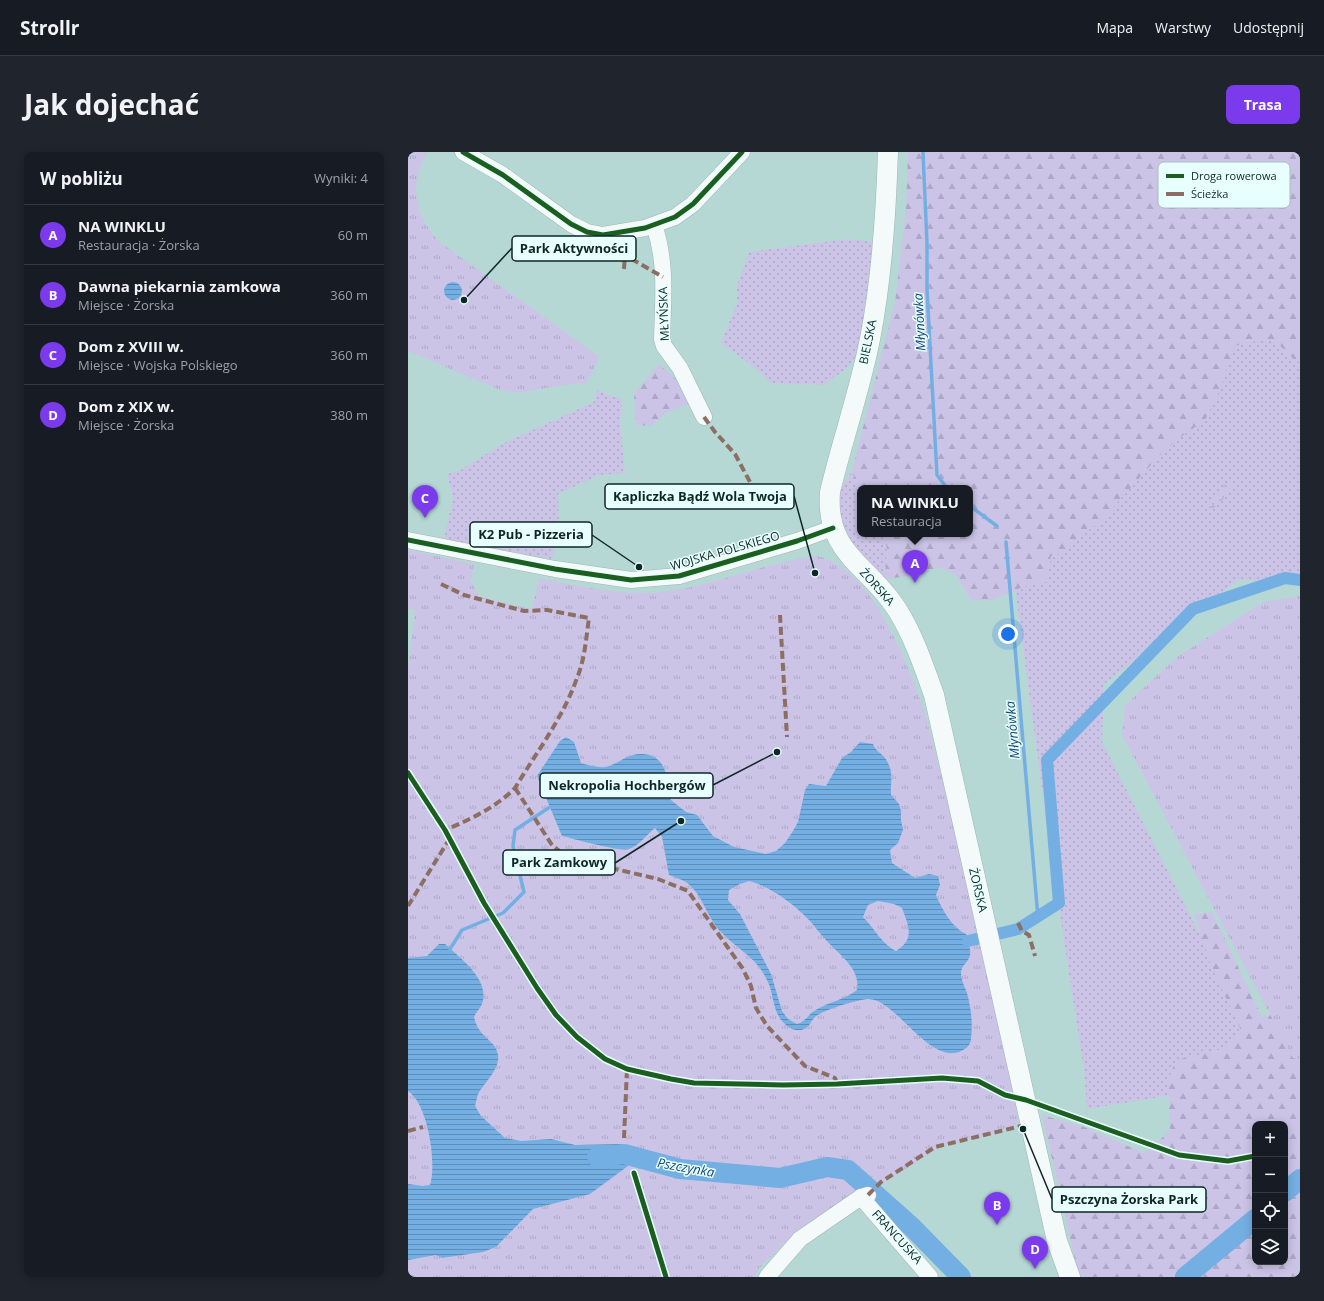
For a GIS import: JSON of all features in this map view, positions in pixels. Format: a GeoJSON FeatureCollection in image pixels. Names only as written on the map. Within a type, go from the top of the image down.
{"type":"FeatureCollection","features":[{"type":"Feature","properties":{"kind":"main road","name":"BIELSKA"},"geometry":{"type":"LineString","coordinates":[[833,528],[829,508],[830,492],[870,341],[876,306],[888,152]]}},
{"type":"Feature","properties":{"kind":"main road","name":"ŻORSKA"},"geometry":{"type":"LineString","coordinates":[[833,528],[848,555],[887,594],[898,610],[908,628],[934,695],[1056,1234],[1070,1277]]}},
{"type":"Feature","properties":{"kind":"street"},"geometry":{"type":"LineString","coordinates":[[463,152],[503,174],[571,224],[587,232],[603,236],[654,225],[675,217],[693,204],[742,152]]}},
{"type":"Feature","properties":{"kind":"street","name":"MŁYŃSKA"},"geometry":{"type":"LineString","coordinates":[[654,225],[660,242],[663,266],[662,339],[664,346],[680,368],[704,416]]}},
{"type":"Feature","properties":{"kind":"street","name":"WOJSKA POLSKIEGO"},"geometry":{"type":"LineString","coordinates":[[408,540],[555,568],[631,580],[679,576],[797,541],[833,528]]}},
{"type":"Feature","properties":{"kind":"street","name":"FRANCUSKA"},"geometry":{"type":"LineString","coordinates":[[767,1277],[800,1239],[865,1196],[930,1277]]}},
{"type":"Feature","properties":{"kind":"green space"},"geometry":{"type":"Polygon","coordinates":[[[408,152],[427,152],[421,165],[418,177],[416,188],[417,199],[419,209],[424,220],[438,241],[600,357],[585,385],[578,383],[517,393],[500,390],[408,351],[408,152]]]}},
{"type":"Feature","properties":{"kind":"green space"},"geometry":{"type":"Polygon","coordinates":[[[908,152],[1300,152],[1300,363],[1291,357],[1274,339],[1249,342],[1235,346],[1218,394],[1205,420],[1178,439],[1157,458],[1103,519],[1060,554],[1051,556],[1047,582],[1023,587],[993,600],[971,600],[956,575],[939,567],[918,575],[885,579],[887,548],[884,537],[973,537],[973,485],[857,485],[852,471],[895,302],[906,207],[908,152]]]}},
{"type":"Feature","properties":{"kind":"green space"},"geometry":{"type":"Polygon","coordinates":[[[1300,230],[1300,582],[1238,580],[1104,684],[1102,742],[1261,1054],[1191,1092],[1087,1109],[1084,1070],[1053,870],[1014,580],[1041,566],[1107,514],[1200,404],[1300,230]]]}},
{"type":"Feature","properties":{"kind":"green space"},"geometry":{"type":"Polygon","coordinates":[[[847,239],[874,242],[862,335],[858,353],[847,368],[824,385],[770,383],[759,371],[721,343],[737,304],[737,286],[749,252],[847,239]]]}},
{"type":"Feature","properties":{"kind":"green space"},"geometry":{"type":"Polygon","coordinates":[[[659,364],[677,380],[690,403],[667,412],[651,426],[636,425],[634,394],[659,364]]]}},
{"type":"Feature","properties":{"kind":"green space"},"geometry":{"type":"Polygon","coordinates":[[[597,390],[622,400],[620,423],[625,473],[599,475],[558,494],[559,529],[552,559],[444,539],[453,498],[447,474],[459,471],[504,443],[594,402],[597,390]]]}},
{"type":"Feature","properties":{"kind":"green space"},"geometry":{"type":"Polygon","coordinates":[[[852,471],[857,485],[857,537],[884,537],[887,548],[885,579],[853,550],[840,521],[838,493],[852,471]]]}},
{"type":"Feature","properties":{"kind":"green space"},"geometry":{"type":"Polygon","coordinates":[[[1225,484],[1231,485],[1233,489],[1214,508],[1210,510],[1207,506],[1225,484]]]}},
{"type":"Feature","properties":{"kind":"green space"},"geometry":{"type":"Polygon","coordinates":[[[408,550],[474,564],[471,582],[480,597],[532,609],[539,578],[584,587],[629,593],[660,592],[699,585],[778,563],[817,556],[837,564],[855,579],[871,598],[886,621],[909,669],[925,713],[981,929],[1019,1123],[989,1136],[944,1145],[861,1197],[830,1211],[796,1232],[758,1269],[755,1277],[408,1277],[408,670],[415,610],[408,609],[408,550]]]}},
{"type":"Feature","properties":{"kind":"green space"},"geometry":{"type":"Polygon","coordinates":[[[1300,596],[1300,1060],[1293,1058],[1122,735],[1125,705],[1177,657],[1263,602],[1300,596]]]}},
{"type":"Feature","properties":{"kind":"green space"},"geometry":{"type":"Polygon","coordinates":[[[1212,912],[1262,1017],[1276,1014],[1300,999],[1300,1277],[1079,1277],[1042,1115],[1084,1127],[1144,1153],[1170,1131],[1168,1080],[1176,1060],[1222,1049],[1235,1040],[1240,1028],[1212,968],[1194,914],[1212,912]]]}},
{"type":"Feature","properties":{"kind":"water"},"geometry":{"type":"Polygon","coordinates":[[[453,282],[459,285],[462,291],[459,297],[453,300],[447,297],[444,291],[447,285],[453,282]]]}},
{"type":"Feature","properties":{"kind":"water"},"geometry":{"type":"Polygon","coordinates":[[[566,737],[574,742],[581,763],[596,767],[609,766],[635,754],[653,757],[658,760],[665,770],[665,790],[671,800],[686,812],[697,815],[713,836],[734,847],[766,854],[776,851],[785,843],[793,831],[798,822],[805,790],[809,784],[826,786],[842,758],[851,752],[860,742],[873,744],[888,763],[891,772],[891,795],[899,804],[901,811],[903,830],[898,843],[890,850],[892,863],[915,878],[929,874],[938,876],[940,885],[936,895],[938,900],[952,923],[966,934],[968,939],[970,955],[961,970],[961,973],[962,981],[967,993],[971,1016],[972,1033],[969,1045],[963,1050],[951,1053],[938,1050],[889,1008],[878,1001],[867,999],[855,1001],[827,1010],[816,1016],[808,1027],[802,1030],[794,1030],[787,1026],[777,1014],[769,984],[757,964],[728,939],[717,927],[692,887],[686,882],[669,875],[662,837],[655,828],[640,843],[629,849],[616,849],[562,836],[537,776],[560,741],[566,737]],[[749,881],[729,890],[728,900],[740,914],[771,974],[782,1011],[788,1019],[797,1024],[800,1023],[814,1011],[857,990],[856,975],[848,962],[823,937],[808,919],[781,896],[749,881]],[[878,901],[868,905],[863,917],[883,941],[896,951],[906,942],[908,937],[909,932],[905,915],[902,908],[894,904],[878,901]]]}},
{"type":"Feature","properties":{"kind":"water"},"geometry":{"type":"Polygon","coordinates":[[[439,944],[445,944],[466,963],[478,978],[482,986],[484,995],[482,1004],[474,1017],[480,1031],[495,1047],[498,1053],[498,1060],[494,1072],[478,1095],[475,1106],[481,1116],[505,1138],[521,1141],[551,1139],[575,1145],[621,1144],[628,1166],[590,1194],[533,1209],[496,1247],[483,1252],[442,1258],[436,1255],[408,1260],[408,1184],[423,1186],[430,1185],[432,1163],[426,1121],[415,1098],[408,1091],[408,958],[427,956],[439,944]]]}},
{"type":"Feature","properties":{"kind":"waterway","name":"Młynówka"},"geometry":{"type":"LineString","coordinates":[[923,152],[927,244],[927,290],[937,475],[945,485]]}},
{"type":"Feature","properties":{"kind":"waterway","name":"Młynówka"},"geometry":{"type":"LineString","coordinates":[[973,508],[997,526]]}},
{"type":"Feature","properties":{"kind":"waterway","name":"Młynówka"},"geometry":{"type":"LineString","coordinates":[[1006,542],[1038,918]]}},
{"type":"Feature","properties":{"kind":"waterway"},"geometry":{"type":"LineString","coordinates":[[968,941],[1018,929],[1059,903],[1047,760],[1193,609],[1285,578],[1300,580]]}},
{"type":"Feature","properties":{"kind":"waterway"},"geometry":{"type":"LineString","coordinates":[[450,949],[462,930],[503,913],[524,892],[513,846],[515,830],[550,807]]}},
{"type":"Feature","properties":{"kind":"waterway","name":"Pszczynka"},"geometry":{"type":"LineString","coordinates":[[597,1157],[624,1154],[680,1169],[780,1178],[827,1167],[848,1170],[912,1227],[961,1277]]}},
{"type":"Feature","properties":{"kind":"waterway","name":"Pszczynka"},"geometry":{"type":"LineString","coordinates":[[1288,1189],[1300,1179]]}},
{"type":"Feature","properties":{"kind":"waterway","name":"Pszczynka"},"geometry":{"type":"LineString","coordinates":[[1185,1277],[1252,1221]]}},
{"type":"Feature","properties":{"kind":"marked path"},"geometry":{"type":"LineString","coordinates":[[600,241],[663,277]]}},
{"type":"Feature","properties":{"kind":"marked path"},"geometry":{"type":"LineString","coordinates":[[624,269],[625,254]]}},
{"type":"Feature","properties":{"kind":"marked path"},"geometry":{"type":"LineString","coordinates":[[704,417],[715,432],[735,454],[750,482]]}},
{"type":"Feature","properties":{"kind":"marked path"},"geometry":{"type":"LineString","coordinates":[[441,584],[464,595],[524,611],[547,610],[589,618],[582,663],[571,693],[549,735],[515,788],[491,807],[445,830]]}},
{"type":"Feature","properties":{"kind":"marked path"},"geometry":{"type":"LineString","coordinates":[[780,615],[787,737]]}},
{"type":"Feature","properties":{"kind":"marked path"},"geometry":{"type":"LineString","coordinates":[[515,788],[552,845],[563,854],[577,860],[658,879],[688,891],[743,969],[751,986],[756,1008],[767,1026],[805,1066],[835,1078],[837,1084]]}},
{"type":"Feature","properties":{"kind":"marked path"},"geometry":{"type":"LineString","coordinates":[[408,906],[450,838]]}},
{"type":"Feature","properties":{"kind":"marked path"},"geometry":{"type":"LineString","coordinates":[[1018,923],[1022,931],[1029,935],[1035,956]]}},
{"type":"Feature","properties":{"kind":"marked path"},"geometry":{"type":"LineString","coordinates":[[624,1138],[627,1069]]}},
{"type":"Feature","properties":{"kind":"marked path"},"geometry":{"type":"LineString","coordinates":[[868,1195],[881,1182],[935,1147],[1021,1126]]}},
{"type":"Feature","properties":{"kind":"marked path"},"geometry":{"type":"LineString","coordinates":[[408,1131],[423,1127]]}},
{"type":"Feature","properties":{"kind":"cycle path"},"geometry":{"type":"LineString","coordinates":[[463,152],[503,175],[571,224],[587,232],[603,235],[645,228],[675,217],[693,204],[742,152]]}},
{"type":"Feature","properties":{"kind":"cycle path"},"geometry":{"type":"LineString","coordinates":[[408,540],[555,569],[631,580],[679,576],[797,541],[833,528]]}},
{"type":"Feature","properties":{"kind":"cycle path"},"geometry":{"type":"LineString","coordinates":[[408,773],[445,830],[484,903],[537,988],[556,1015],[577,1037],[605,1059],[627,1069],[694,1083],[783,1085],[837,1084],[942,1078],[978,1081],[1005,1095],[1026,1100],[1179,1155],[1228,1161],[1252,1157]]}},
{"type":"Feature","properties":{"kind":"cycle path"},"geometry":{"type":"LineString","coordinates":[[634,1173],[666,1277]]}},
{"type":"Feature","properties":{"kind":"place","name":"Park Aktywności"},"geometry":{"type":"Point","coordinates":[464,300]}},
{"type":"Feature","properties":{"kind":"place","name":"Dom z XVIII w."},"geometry":{"type":"Point","coordinates":[425,518]}},
{"type":"Feature","properties":{"kind":"place","name":"K2 Pub - Pizzeria"},"geometry":{"type":"Point","coordinates":[639,567]}},
{"type":"Feature","properties":{"kind":"place","name":"Kapliczka Bądź Wola Twoja"},"geometry":{"type":"Point","coordinates":[815,573]}},
{"type":"Feature","properties":{"kind":"place","name":"NA WINKLU"},"geometry":{"type":"Point","coordinates":[915,583]}},
{"type":"Feature","properties":{"kind":"place","name":"Nekropolia Hochbergów"},"geometry":{"type":"Point","coordinates":[777,752]}},
{"type":"Feature","properties":{"kind":"place","name":"Park Zamkowy"},"geometry":{"type":"Point","coordinates":[681,821]}},
{"type":"Feature","properties":{"kind":"place","name":"Pszczyna Żorska Park"},"geometry":{"type":"Point","coordinates":[1023,1129]}},
{"type":"Feature","properties":{"kind":"place","name":"Dawna piekarnia zamkowa"},"geometry":{"type":"Point","coordinates":[997,1225]}},
{"type":"Feature","properties":{"kind":"place","name":"Dom z XIX w."},"geometry":{"type":"Point","coordinates":[1035,1269]}}]}
